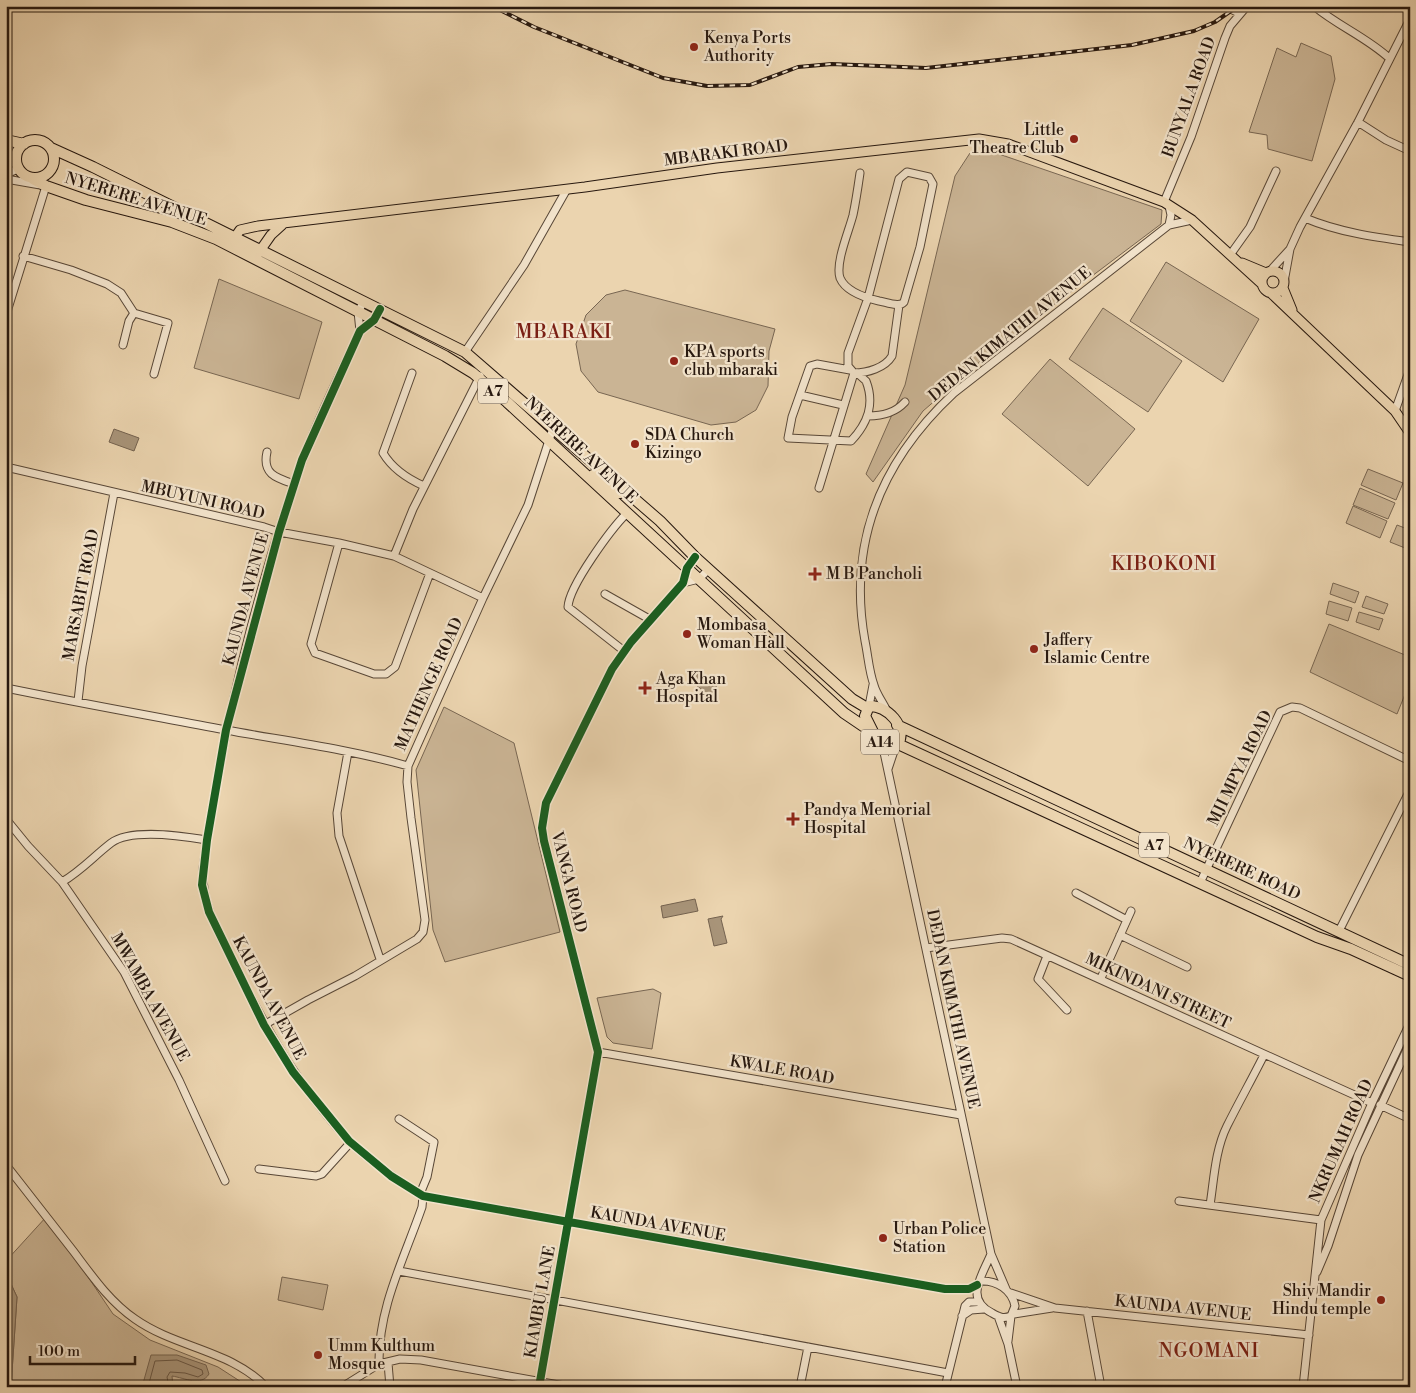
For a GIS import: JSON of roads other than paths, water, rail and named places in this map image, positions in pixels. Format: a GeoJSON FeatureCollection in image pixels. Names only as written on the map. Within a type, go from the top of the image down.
{"type":"FeatureCollection","features":[{"type":"Feature","properties":{"kind":"highway"},"geometry":{"type":"LineString","coordinates":[[6,140],[24,144],[38,140],[51,148],[54,154],[53,167],[45,176],[33,179],[27,177],[6,152]]}},
{"type":"Feature","properties":{"kind":"highway"},"geometry":{"type":"LineString","coordinates":[[17,166],[17,152],[24,144]]}},
{"type":"Feature","properties":{"kind":"highway","name":"NYERERE AVENUE"},"geometry":{"type":"LineString","coordinates":[[51,148],[257,255],[358,312],[446,356],[479,378],[844,713],[872,732]]}},
{"type":"Feature","properties":{"kind":"highway","name":"NYERERE AVENUE"},"geometry":{"type":"LineString","coordinates":[[33,179],[46,186],[86,200],[172,222],[232,242]]}},
{"type":"Feature","properties":{"kind":"highway","name":"NYERERE AVENUE"},"geometry":{"type":"LineString","coordinates":[[257,255],[364,301],[465,352],[660,521],[695,557],[852,699],[868,707]]}},
{"type":"Feature","properties":{"kind":"highway"},"geometry":{"type":"LineString","coordinates":[[446,356],[452,344]]}},
{"type":"Feature","properties":{"kind":"highway"},"geometry":{"type":"LineString","coordinates":[[563,454],[660,521]]}},
{"type":"Feature","properties":{"kind":"highway"},"geometry":{"type":"LineString","coordinates":[[721,600],[731,589]]}},
{"type":"Feature","properties":{"kind":"highway"},"geometry":{"type":"LineString","coordinates":[[788,661],[797,649]]}},
{"type":"Feature","properties":{"kind":"highway","name":"A14"},"geometry":{"type":"LineString","coordinates":[[868,707],[886,709],[897,725],[901,735],[897,744],[882,744],[872,732],[865,716],[868,707]]}},
{"type":"Feature","properties":{"kind":"highway","name":"NYERERE ROAD"},"geometry":{"type":"LineString","coordinates":[[897,725],[1410,965]]}},
{"type":"Feature","properties":{"kind":"highway","name":"NYERERE ROAD"},"geometry":{"type":"LineString","coordinates":[[897,744],[1317,937],[1351,949],[1410,976]]}},
{"type":"Feature","properties":{"kind":"highway"},"geometry":{"type":"LineString","coordinates":[[1022,801],[1029,786]]}},
{"type":"Feature","properties":{"kind":"highway"},"geometry":{"type":"LineString","coordinates":[[1039,809],[1046,794]]}},
{"type":"Feature","properties":{"kind":"highway"},"geometry":{"type":"LineString","coordinates":[[1317,937],[1324,924]]}},
{"type":"Feature","properties":{"kind":"highway"},"geometry":{"type":"LineString","coordinates":[[1351,949],[1356,940]]}},
{"type":"Feature","properties":{"kind":"main road","name":"MBARAKI ROAD"},"geometry":{"type":"LineString","coordinates":[[232,242],[240,230],[258,226],[282,225],[567,189],[716,168],[979,139],[1008,144],[1167,204],[1192,220],[1262,284]]}},
{"type":"Feature","properties":{"kind":"main road"},"geometry":{"type":"LineString","coordinates":[[257,255],[271,235],[282,225]]}},
{"type":"Feature","properties":{"kind":"main road"},"geometry":{"type":"LineString","coordinates":[[1233,258],[1268,272],[1280,273],[1294,313]]}},
{"type":"Feature","properties":{"kind":"main road"},"geometry":{"type":"LineString","coordinates":[[1268,272],[1262,284],[1263,289],[1294,313],[1395,410],[1410,433]]}},
{"type":"Feature","properties":{"kind":"main road"},"geometry":{"type":"LineString","coordinates":[[1271,294],[1275,294],[1284,285]]}},
{"type":"Feature","properties":{"kind":"street"},"geometry":{"type":"LineString","coordinates":[[1224,6],[1239,13]]}},
{"type":"Feature","properties":{"kind":"street","name":"BUNYALA ROAD"},"geometry":{"type":"LineString","coordinates":[[1167,204],[1224,38],[1239,13],[1247,6]]}},
{"type":"Feature","properties":{"kind":"street"},"geometry":{"type":"LineString","coordinates":[[1314,6],[1334,22],[1374,44],[1389,58]]}},
{"type":"Feature","properties":{"kind":"street"},"geometry":{"type":"LineString","coordinates":[[1284,285],[1290,249],[1300,227],[1358,122],[1410,18]]}},
{"type":"Feature","properties":{"kind":"street"},"geometry":{"type":"LineString","coordinates":[[1358,122],[1386,140],[1410,151]]}},
{"type":"Feature","properties":{"kind":"street"},"geometry":{"type":"LineString","coordinates":[[6,174],[17,166]]}},
{"type":"Feature","properties":{"kind":"street"},"geometry":{"type":"LineString","coordinates":[[1233,258],[1276,171]]}},
{"type":"Feature","properties":{"kind":"street"},"geometry":{"type":"LineString","coordinates":[[860,173],[839,271],[843,283],[854,292],[868,298],[899,305],[904,302],[910,284],[933,184],[929,177],[907,172],[899,179],[868,298],[848,353],[854,372],[866,381],[870,394],[868,416],[851,441],[788,438],[810,366],[817,364],[854,372],[874,369],[890,360],[899,305]]}},
{"type":"Feature","properties":{"kind":"street"},"geometry":{"type":"LineString","coordinates":[[6,179],[46,186],[6,315]]}},
{"type":"Feature","properties":{"kind":"street"},"geometry":{"type":"LineString","coordinates":[[465,352],[524,265],[567,189]]}},
{"type":"Feature","properties":{"kind":"street"},"geometry":{"type":"LineString","coordinates":[[1167,204],[1171,214],[1168,225]]}},
{"type":"Feature","properties":{"kind":"street"},"geometry":{"type":"LineString","coordinates":[[1305,218],[1320,224],[1410,242]]}},
{"type":"Feature","properties":{"kind":"street","name":"DEDAN KIMATHI AVENUE"},"geometry":{"type":"LineString","coordinates":[[873,685],[860,606],[862,553],[869,522],[881,491],[906,446],[923,423],[954,393],[1168,225],[1192,220]]}},
{"type":"Feature","properties":{"kind":"street"},"geometry":{"type":"LineString","coordinates":[[1300,227],[1320,224]]}},
{"type":"Feature","properties":{"kind":"street"},"geometry":{"type":"LineString","coordinates":[[1268,272],[1290,249]]}},
{"type":"Feature","properties":{"kind":"street"},"geometry":{"type":"LineString","coordinates":[[23,256],[71,270],[107,284],[121,293],[134,313],[168,323],[154,374]]}},
{"type":"Feature","properties":{"kind":"street"},"geometry":{"type":"LineString","coordinates":[[360,331],[358,312],[364,301]]}},
{"type":"Feature","properties":{"kind":"street"},"geometry":{"type":"LineString","coordinates":[[374,320],[380,309]]}},
{"type":"Feature","properties":{"kind":"street"},"geometry":{"type":"LineString","coordinates":[[124,345],[129,321],[134,313]]}},
{"type":"Feature","properties":{"kind":"street","name":"KAUNDA AVENUE"},"geometry":{"type":"LineString","coordinates":[[374,320],[360,331],[302,460],[294,484],[279,532],[226,730],[207,840],[202,885],[208,912],[264,1025],[293,1072],[351,1142],[392,1176],[421,1195],[568,1223],[945,1289]]}},
{"type":"Feature","properties":{"kind":"street"},"geometry":{"type":"LineString","coordinates":[[394,556],[424,486],[485,368]]}},
{"type":"Feature","properties":{"kind":"street"},"geometry":{"type":"LineString","coordinates":[[1395,410],[1410,369]]}},
{"type":"Feature","properties":{"kind":"street"},"geometry":{"type":"LineString","coordinates":[[819,488],[854,372]]}},
{"type":"Feature","properties":{"kind":"street"},"geometry":{"type":"LineString","coordinates":[[412,373],[382,453],[396,469],[424,486]]}},
{"type":"Feature","properties":{"kind":"street"},"geometry":{"type":"LineString","coordinates":[[800,395],[843,405]]}},
{"type":"Feature","properties":{"kind":"street"},"geometry":{"type":"LineString","coordinates":[[868,416],[880,416],[895,411],[906,402]]}},
{"type":"Feature","properties":{"kind":"street","name":"MATHENGE ROAD"},"geometry":{"type":"LineString","coordinates":[[264,1025],[355,976],[380,959],[417,939],[423,932],[425,914],[407,782],[408,766],[483,598],[528,505],[553,428]]}},
{"type":"Feature","properties":{"kind":"street"},"geometry":{"type":"LineString","coordinates":[[267,452],[265,462],[268,471],[281,480],[294,484]]}},
{"type":"Feature","properties":{"kind":"street","name":"MBUYUNI ROAD"},"geometry":{"type":"LineString","coordinates":[[6,467],[279,532],[394,556],[483,598]]}},
{"type":"Feature","properties":{"kind":"street","name":"MARSABIT ROAD"},"geometry":{"type":"LineString","coordinates":[[78,701],[82,666],[114,493]]}},
{"type":"Feature","properties":{"kind":"street"},"geometry":{"type":"LineString","coordinates":[[624,651],[568,607],[572,595],[606,535],[626,512]]}},
{"type":"Feature","properties":{"kind":"street"},"geometry":{"type":"LineString","coordinates":[[339,543],[311,644],[315,653],[374,674],[386,674],[395,667],[430,573]]}},
{"type":"Feature","properties":{"kind":"street","name":"VANGA ROAD"},"geometry":{"type":"LineString","coordinates":[[568,1223],[598,1052],[544,841],[542,816],[546,803],[624,651],[683,583],[688,568],[695,557]]}},
{"type":"Feature","properties":{"kind":"street"},"geometry":{"type":"LineString","coordinates":[[683,583],[698,579],[709,569]]}},
{"type":"Feature","properties":{"kind":"street"},"geometry":{"type":"LineString","coordinates":[[605,594],[651,620]]}},
{"type":"Feature","properties":{"kind":"street"},"geometry":{"type":"LineString","coordinates":[[868,707],[873,685]]}},
{"type":"Feature","properties":{"kind":"street"},"geometry":{"type":"LineString","coordinates":[[873,685],[886,709]]}},
{"type":"Feature","properties":{"kind":"street"},"geometry":{"type":"LineString","coordinates":[[6,688],[78,701],[117,711],[348,752],[408,766]]}},
{"type":"Feature","properties":{"kind":"street","name":"MJI MPYA ROAD"},"geometry":{"type":"LineString","coordinates":[[1200,883],[1280,712],[1287,708],[1300,708],[1309,711],[1410,761]]}},
{"type":"Feature","properties":{"kind":"street","name":"DEDAN KIMATHI AVENUE"},"geometry":{"type":"LineString","coordinates":[[882,744],[991,1254],[1008,1291]]}},
{"type":"Feature","properties":{"kind":"street","name":"DEDAN KIMATHI AVENUE"},"geometry":{"type":"LineString","coordinates":[[888,770],[897,744]]}},
{"type":"Feature","properties":{"kind":"street"},"geometry":{"type":"LineString","coordinates":[[348,752],[338,813],[339,836],[380,959]]}},
{"type":"Feature","properties":{"kind":"street"},"geometry":{"type":"LineString","coordinates":[[1339,931],[1410,790]]}},
{"type":"Feature","properties":{"kind":"street","name":"MWAMBA AVENUE"},"geometry":{"type":"LineString","coordinates":[[6,819],[62,882],[101,936],[128,979],[179,1080],[226,1181]]}},
{"type":"Feature","properties":{"kind":"street"},"geometry":{"type":"LineString","coordinates":[[62,882],[75,875],[111,842],[130,835],[207,840]]}},
{"type":"Feature","properties":{"kind":"street"},"geometry":{"type":"LineString","coordinates":[[1076,893],[1127,920]]}},
{"type":"Feature","properties":{"kind":"street"},"geometry":{"type":"LineString","coordinates":[[1100,978],[1131,911]]}},
{"type":"Feature","properties":{"kind":"street"},"geometry":{"type":"LineString","coordinates":[[1120,935],[1187,966]]}},
{"type":"Feature","properties":{"kind":"street","name":"MIKINDANI STREET"},"geometry":{"type":"LineString","coordinates":[[926,948],[1002,938],[1011,939],[1100,978],[1372,1104]]}},
{"type":"Feature","properties":{"kind":"street"},"geometry":{"type":"LineString","coordinates":[[1047,956],[1038,979],[1067,1010]]}},
{"type":"Feature","properties":{"kind":"street","name":"NKRUMAH ROAD"},"geometry":{"type":"LineString","coordinates":[[1303,1387],[1321,1220],[1410,1023]]}},
{"type":"Feature","properties":{"kind":"street","name":"NKRUMAH ROAD"},"geometry":{"type":"LineString","coordinates":[[1315,1276],[1358,1155],[1410,1043]]}},
{"type":"Feature","properties":{"kind":"street","name":"KWALE ROAD"},"geometry":{"type":"LineString","coordinates":[[598,1052],[961,1115]]}},
{"type":"Feature","properties":{"kind":"street"},"geometry":{"type":"LineString","coordinates":[[1210,1205],[1214,1173],[1226,1127],[1240,1106],[1264,1054]]}},
{"type":"Feature","properties":{"kind":"street"},"geometry":{"type":"LineString","coordinates":[[1380,1105],[1410,1119]]}},
{"type":"Feature","properties":{"kind":"street"},"geometry":{"type":"LineString","coordinates":[[378,1364],[378,1348],[387,1301],[422,1207],[421,1195],[427,1177],[434,1142],[399,1119]]}},
{"type":"Feature","properties":{"kind":"street"},"geometry":{"type":"LineString","coordinates":[[259,1169],[316,1176],[322,1174],[351,1142]]}},
{"type":"Feature","properties":{"kind":"street"},"geometry":{"type":"LineString","coordinates":[[6,1165],[92,1276],[119,1306],[156,1332],[224,1358],[253,1375],[266,1387]]}},
{"type":"Feature","properties":{"kind":"street"},"geometry":{"type":"LineString","coordinates":[[1179,1201],[1321,1220]]}},
{"type":"Feature","properties":{"kind":"street"},"geometry":{"type":"LineString","coordinates":[[1327,1206],[1340,1210]]}},
{"type":"Feature","properties":{"kind":"street","name":"KIAMBU LANE"},"geometry":{"type":"LineString","coordinates":[[540,1384],[568,1223]]}},
{"type":"Feature","properties":{"kind":"street"},"geometry":{"type":"LineString","coordinates":[[978,1301],[979,1283],[991,1254]]}},
{"type":"Feature","properties":{"kind":"street"},"geometry":{"type":"LineString","coordinates":[[399,1271],[948,1373]]}},
{"type":"Feature","properties":{"kind":"street"},"geometry":{"type":"LineString","coordinates":[[945,1289],[969,1289],[979,1283],[991,1282],[1008,1291],[1055,1308]]}},
{"type":"Feature","properties":{"kind":"street"},"geometry":{"type":"LineString","coordinates":[[945,1289],[978,1301],[984,1309],[998,1316],[1055,1308]]}},
{"type":"Feature","properties":{"kind":"street"},"geometry":{"type":"LineString","coordinates":[[1008,1291],[1015,1306],[1008,1344]]}},
{"type":"Feature","properties":{"kind":"street"},"geometry":{"type":"LineString","coordinates":[[945,1387],[962,1317],[968,1302],[978,1301]]}},
{"type":"Feature","properties":{"kind":"street","name":"KAUNDA AVENUE"},"geometry":{"type":"LineString","coordinates":[[1055,1308],[1309,1335]]}},
{"type":"Feature","properties":{"kind":"street"},"geometry":{"type":"LineString","coordinates":[[962,1317],[971,1310],[984,1309]]}},
{"type":"Feature","properties":{"kind":"street"},"geometry":{"type":"LineString","coordinates":[[1087,1311],[1101,1387]]}},
{"type":"Feature","properties":{"kind":"street"},"geometry":{"type":"LineString","coordinates":[[998,1316],[1008,1344],[1017,1387]]}},
{"type":"Feature","properties":{"kind":"street"},"geometry":{"type":"LineString","coordinates":[[800,1387],[808,1347]]}},
{"type":"Feature","properties":{"kind":"street"},"geometry":{"type":"LineString","coordinates":[[342,1387],[378,1364],[400,1359],[420,1360],[540,1384],[570,1387]]}},
{"type":"Feature","properties":{"kind":"street"},"geometry":{"type":"LineString","coordinates":[[388,1363],[390,1387]]}},
{"type":"Feature","properties":{"kind":"water"},"geometry":{"type":"Polygon","coordinates":[[[114,429],[139,438],[134,451],[109,442],[114,429]]]}},
{"type":"Feature","properties":{"kind":"water"},"geometry":{"type":"Polygon","coordinates":[[[697,670],[717,687],[709,696],[689,679],[697,670]]]}},
{"type":"Feature","properties":{"kind":"water"},"geometry":{"type":"Polygon","coordinates":[[[695,899],[698,911],[663,918],[661,906],[695,899]]]}},
{"type":"Feature","properties":{"kind":"water"},"geometry":{"type":"Polygon","coordinates":[[[723,916],[721,919],[727,943],[714,946],[708,919],[723,916]]]}},
{"type":"Feature","properties":{"kind":"water"},"geometry":{"type":"Polygon","coordinates":[[[6,1273],[17,1297],[11,1387],[6,1387],[6,1273]]]}},
{"type":"Feature","properties":{"kind":"water"},"geometry":{"type":"Polygon","coordinates":[[[151,1355],[177,1355],[206,1365],[209,1374],[206,1378],[197,1381],[172,1376],[173,1387],[142,1387],[151,1355]]]}},
{"type":"Feature","properties":{"kind":"railway"},"geometry":{"type":"LineString","coordinates":[[492,6],[534,27],[663,78],[707,86],[750,85],[798,67],[832,64],[926,68],[1132,45],[1194,31],[1215,22],[1238,6]]}},
{"type":"Feature","properties":{"kind":"place","name":"Kenya Ports Authority"},"geometry":{"type":"Point","coordinates":[694,47]}},
{"type":"Feature","properties":{"kind":"place","name":"Little Theatre Club"},"geometry":{"type":"Point","coordinates":[1074,139]}},
{"type":"Feature","properties":{"kind":"place","name":"KPA sports club mbaraki"},"geometry":{"type":"Point","coordinates":[674,361]}},
{"type":"Feature","properties":{"kind":"place","name":"SDA Church Kizingo"},"geometry":{"type":"Point","coordinates":[635,444]}},
{"type":"Feature","properties":{"kind":"place","name":"M B Pancholi"},"geometry":{"type":"Point","coordinates":[815,574]}},
{"type":"Feature","properties":{"kind":"place","name":"Mombasa Woman Hall"},"geometry":{"type":"Point","coordinates":[687,634]}},
{"type":"Feature","properties":{"kind":"place","name":"Jaffery Islamic Centre"},"geometry":{"type":"Point","coordinates":[1034,649]}},
{"type":"Feature","properties":{"kind":"place","name":"Aga Khan Hospital"},"geometry":{"type":"Point","coordinates":[645,688]}},
{"type":"Feature","properties":{"kind":"place","name":"Pandya Memorial Hospital"},"geometry":{"type":"Point","coordinates":[793,819]}},
{"type":"Feature","properties":{"kind":"place","name":"Urban Police Station"},"geometry":{"type":"Point","coordinates":[883,1238]}},
{"type":"Feature","properties":{"kind":"place","name":"Shiv Mandir Hindu temple"},"geometry":{"type":"Point","coordinates":[1381,1300]}},
{"type":"Feature","properties":{"kind":"place","name":"Umm Kulthum Mosque"},"geometry":{"type":"Point","coordinates":[318,1355]}},
{"type":"Feature","properties":{"kind":"district","name":"MBARAKI"},"geometry":{"type":"Point","coordinates":[564,332]}},
{"type":"Feature","properties":{"kind":"district","name":"KIBOKONI"},"geometry":{"type":"Point","coordinates":[1164,564]}},
{"type":"Feature","properties":{"kind":"district","name":"NGOMANI"},"geometry":{"type":"Point","coordinates":[1209,1351]}}]}
